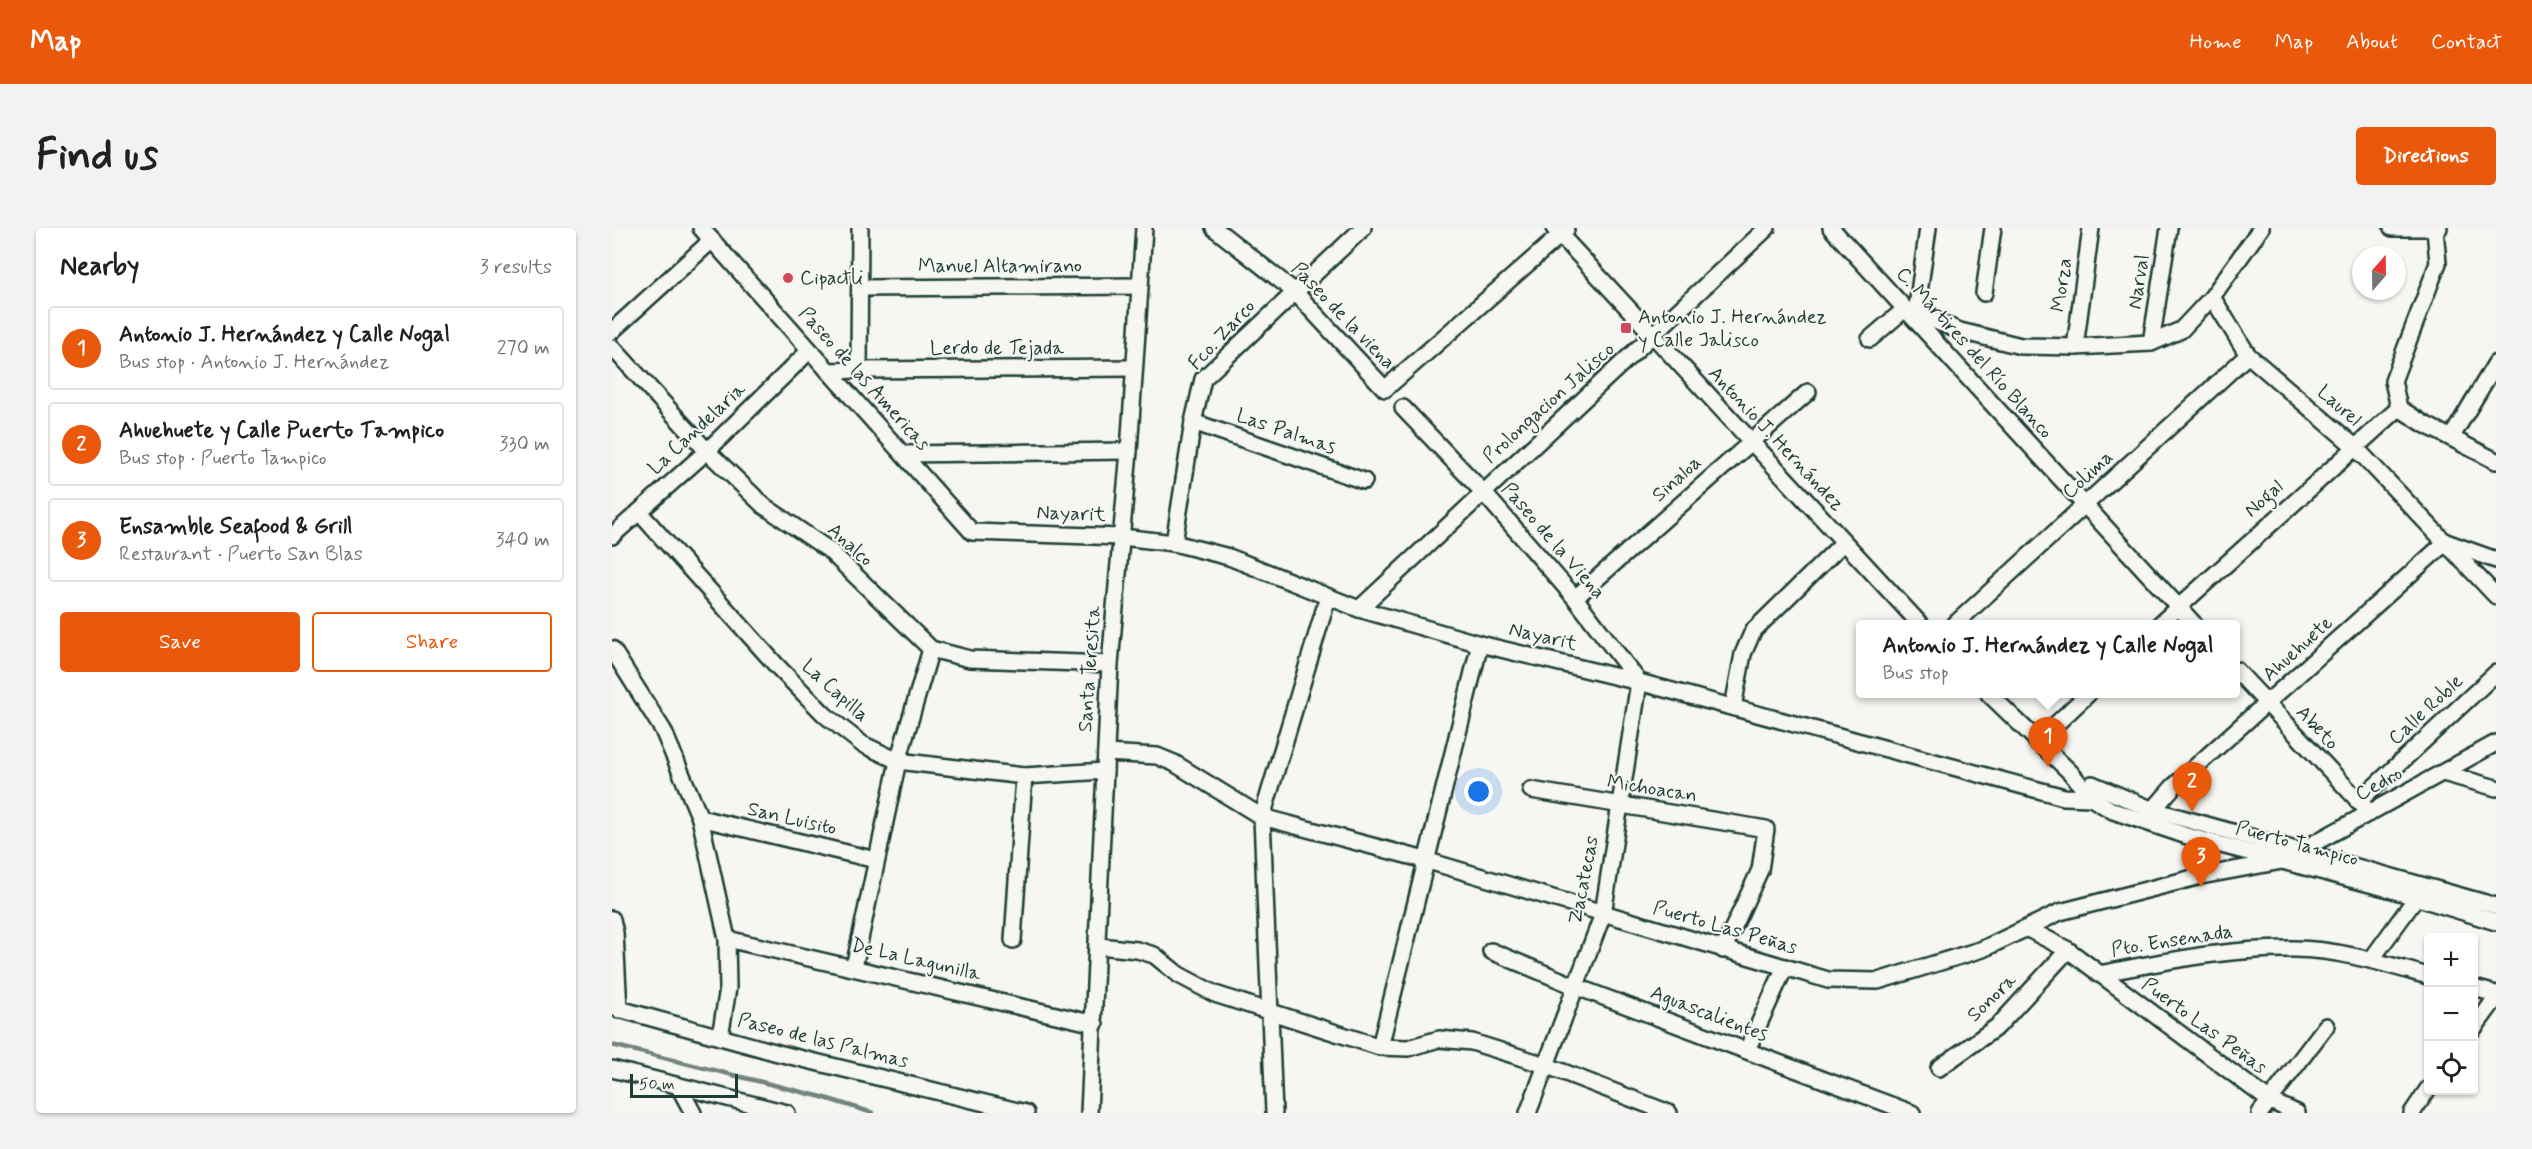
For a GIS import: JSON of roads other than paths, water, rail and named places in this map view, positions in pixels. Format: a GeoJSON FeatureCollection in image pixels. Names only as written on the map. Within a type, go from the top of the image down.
{"type":"FeatureCollection","features":[{"type":"Feature","properties":{"kind":"street","name":"Paseo de las Americas"},"geometry":{"type":"LineString","coordinates":[[701,228],[972,532]]}},
{"type":"Feature","properties":{"kind":"street"},"geometry":{"type":"LineString","coordinates":[[860,228],[860,370]]}},
{"type":"Feature","properties":{"kind":"street","name":"Santa Teresita"},"geometry":{"type":"LineString","coordinates":[[1089,1113],[1099,946],[1110,664],[1129,451],[1144,228]]}},
{"type":"Feature","properties":{"kind":"street","name":"Paseo de la viena"},"geometry":{"type":"LineString","coordinates":[[1214,228],[1294,291],[1385,389],[1561,230]]}},
{"type":"Feature","properties":{"kind":"street","name":"Fco. Zarco"},"geometry":{"type":"LineString","coordinates":[[1174,543],[1193,422],[1203,380],[1294,291],[1363,228]]}},
{"type":"Feature","properties":{"kind":"street","name":"Prolongacion Jalisco"},"geometry":{"type":"LineString","coordinates":[[1359,609],[1653,337],[1767,228]]}},
{"type":"Feature","properties":{"kind":"street","name":"C. Mártires del Río Blanco"},"geometry":{"type":"LineString","coordinates":[[1831,228],[1911,311],[2085,507]]}},
{"type":"Feature","properties":{"kind":"street"},"geometry":{"type":"LineString","coordinates":[[1870,339],[1911,311],[1928,228]]}},
{"type":"Feature","properties":{"kind":"street"},"geometry":{"type":"LineString","coordinates":[[1984,293],[1993,228]]}},
{"type":"Feature","properties":{"kind":"street","name":"Morza"},"geometry":{"type":"LineString","coordinates":[[2075,347],[2091,228]]}},
{"type":"Feature","properties":{"kind":"street","name":"Narval"},"geometry":{"type":"LineString","coordinates":[[2151,343],[2169,228]]}},
{"type":"Feature","properties":{"kind":"street"},"geometry":{"type":"LineString","coordinates":[[1911,311],[1960,332],[2020,346],[2075,347],[2151,343],[2181,330],[2212,297],[2261,228]]}},
{"type":"Feature","properties":{"kind":"street"},"geometry":{"type":"LineString","coordinates":[[2391,228],[2437,228],[2438,263],[2393,381],[2399,408],[2496,461]]}},
{"type":"Feature","properties":{"kind":"street","name":"Antonio J. Hernández"},"geometry":{"type":"LineString","coordinates":[[1561,230],[1653,337],[1916,620]]}},
{"type":"Feature","properties":{"kind":"street"},"geometry":{"type":"LineString","coordinates":[[612,331],[712,240]]}},
{"type":"Feature","properties":{"kind":"street","name":"Manuel Altamirano"},"geometry":{"type":"LineString","coordinates":[[860,288],[1140,286]]}},
{"type":"Feature","properties":{"kind":"street","name":"Laurel"},"geometry":{"type":"LineString","coordinates":[[2212,297],[2248,355],[2354,446],[2496,596]]}},
{"type":"Feature","properties":{"kind":"street","name":"Analco"},"geometry":{"type":"LineString","coordinates":[[612,347],[707,451],[764,506],[829,550],[931,649],[970,659],[1110,664]]}},
{"type":"Feature","properties":{"kind":"street","name":"La Candelaria"},"geometry":{"type":"LineString","coordinates":[[612,536],[707,451],[809,351]]}},
{"type":"Feature","properties":{"kind":"street","name":"Colima"},"geometry":{"type":"LineString","coordinates":[[1959,620],[2248,355]]}},
{"type":"Feature","properties":{"kind":"street"},"geometry":{"type":"LineString","coordinates":[[2451,438],[2496,363]]}},
{"type":"Feature","properties":{"kind":"street","name":"Lerdo de Tejada"},"geometry":{"type":"LineString","coordinates":[[828,371],[1134,368]]}},
{"type":"Feature","properties":{"kind":"street","name":"Sinaloa"},"geometry":{"type":"LineString","coordinates":[[1575,598],[1808,393]]}},
{"type":"Feature","properties":{"kind":"street","name":"Paseo de la Viena"},"geometry":{"type":"LineString","coordinates":[[1403,408],[1483,492],[1575,598],[1639,682]]}},
{"type":"Feature","properties":{"kind":"street","name":"Nogal"},"geometry":{"type":"LineString","coordinates":[[2164,620],[2354,446],[2399,408]]}},
{"type":"Feature","properties":{"kind":"street","name":"Las Palmas"},"geometry":{"type":"LineString","coordinates":[[1193,422],[1364,481]]}},
{"type":"Feature","properties":{"kind":"street"},"geometry":{"type":"LineString","coordinates":[[903,454],[1129,451]]}},
{"type":"Feature","properties":{"kind":"street"},"geometry":{"type":"LineString","coordinates":[[2085,507],[2190,620]]}},
{"type":"Feature","properties":{"kind":"street","name":"La Capilla"},"geometry":{"type":"LineString","coordinates":[[639,512],[777,666],[825,715],[862,744],[898,761],[1024,776],[1105,771]]}},
{"type":"Feature","properties":{"kind":"street","name":"Nayarit"},"geometry":{"type":"LineString","coordinates":[[972,532],[1122,537],[1174,543],[1229,557],[1359,609],[1480,644],[1639,682],[2064,797],[2095,793]]}},
{"type":"Feature","properties":{"kind":"street","name":"Laurel"},"geometry":{"type":"LineString","coordinates":[[2446,542],[2496,560]]}},
{"type":"Feature","properties":{"kind":"street","name":"Ahuehuete"},"geometry":{"type":"LineString","coordinates":[[2153,810],[2173,788],[2446,542]]}},
{"type":"Feature","properties":{"kind":"street"},"geometry":{"type":"LineString","coordinates":[[1733,707],[1743,654],[1753,631],[1843,543]]}},
{"type":"Feature","properties":{"kind":"street"},"geometry":{"type":"LineString","coordinates":[[1274,1113],[1262,817],[1328,597]]}},
{"type":"Feature","properties":{"kind":"street"},"geometry":{"type":"LineString","coordinates":[[1380,1047],[1480,644]]}},
{"type":"Feature","properties":{"kind":"street"},"geometry":{"type":"LineString","coordinates":[[612,649],[663,730],[700,818],[727,939],[728,988],[720,1037]]}},
{"type":"Feature","properties":{"kind":"street"},"geometry":{"type":"LineString","coordinates":[[854,967],[898,761],[931,649]]}},
{"type":"Feature","properties":{"kind":"street","name":"Calle Roble"},"geometry":{"type":"LineString","coordinates":[[2358,802],[2496,672]]}},
{"type":"Feature","properties":{"kind":"street","name":"Abeto"},"geometry":{"type":"LineString","coordinates":[[2240,675],[2370,813]]}},
{"type":"Feature","properties":{"kind":"street","name":"Zacatecas"},"geometry":{"type":"LineString","coordinates":[[1528,1113],[1577,987],[1602,914],[1639,682]]}},
{"type":"Feature","properties":{"kind":"street"},"geometry":{"type":"LineString","coordinates":[[1994,698],[2037,742],[2095,793]]}},
{"type":"Feature","properties":{"kind":"street"},"geometry":{"type":"LineString","coordinates":[[2037,742],[2083,698]]}},
{"type":"Feature","properties":{"kind":"street","name":"Cedro"},"geometry":{"type":"LineString","coordinates":[[2282,861],[2496,744]]}},
{"type":"Feature","properties":{"kind":"street","name":"Puerto Las Peñas"},"geometry":{"type":"LineString","coordinates":[[1106,753],[1156,756],[1174,763],[1262,817],[1425,860],[1828,980],[1878,981],[1983,949],[2028,929],[2068,950],[2265,1107],[2297,1113]]}},
{"type":"Feature","properties":{"kind":"street"},"geometry":{"type":"LineString","coordinates":[[2443,773],[2496,788]]}},
{"type":"Feature","properties":{"kind":"street"},"geometry":{"type":"LineString","coordinates":[[1013,940],[1024,776]]}},
{"type":"Feature","properties":{"kind":"street","name":"Michoacan"},"geometry":{"type":"LineString","coordinates":[[1531,790],[1766,829],[1760,870],[1723,950]]}},
{"type":"Feature","properties":{"kind":"street","name":"Puerto Tampico"},"geometry":{"type":"LineString","coordinates":[[2095,793],[2496,906]]}},
{"type":"Feature","properties":{"kind":"street","name":"Puerto Tampico"},"geometry":{"type":"LineString","coordinates":[[2095,793],[2113,811],[2187,836],[2496,922]]}},
{"type":"Feature","properties":{"kind":"street","name":"San Luisito"},"geometry":{"type":"LineString","coordinates":[[700,818],[876,860]]}},
{"type":"Feature","properties":{"kind":"street"},"geometry":{"type":"LineString","coordinates":[[2028,929],[2060,912],[2092,903],[2201,876],[2282,861]]}},
{"type":"Feature","properties":{"kind":"street"},"geometry":{"type":"LineString","coordinates":[[2371,960],[2416,898]]}},
{"type":"Feature","properties":{"kind":"street"},"geometry":{"type":"LineString","coordinates":[[612,919],[615,933],[616,1008]]}},
{"type":"Feature","properties":{"kind":"street","name":"De La Lagunilla"},"geometry":{"type":"LineString","coordinates":[[727,939],[1095,1024]]}},
{"type":"Feature","properties":{"kind":"street"},"geometry":{"type":"LineString","coordinates":[[1099,946],[1137,950],[1154,955],[1179,975],[1215,994],[1380,1047],[1408,1048],[1439,1039],[1472,1042],[1545,1065],[1669,1113]]}},
{"type":"Feature","properties":{"kind":"street","name":"Pto. Ensenada"},"geometry":{"type":"LineString","coordinates":[[2098,974],[2215,952],[2296,949],[2371,960],[2424,975]]}},
{"type":"Feature","properties":{"kind":"street","name":"Sonora"},"geometry":{"type":"LineString","coordinates":[[1940,1068],[1998,1026],[2068,950]]}},
{"type":"Feature","properties":{"kind":"street","name":"Aguascalientes"},"geometry":{"type":"LineString","coordinates":[[1491,951],[1577,987],[1912,1113]]}},
{"type":"Feature","properties":{"kind":"street"},"geometry":{"type":"LineString","coordinates":[[1747,1050],[1785,968]]}},
{"type":"Feature","properties":{"kind":"street"},"geometry":{"type":"LineString","coordinates":[[2478,989],[2496,996],[2478,1022]]}},
{"type":"Feature","properties":{"kind":"street","name":"Paseo de las Palmas"},"geometry":{"type":"LineString","coordinates":[[616,1008],[720,1037],[1026,1113]]}},
{"type":"Feature","properties":{"kind":"street"},"geometry":{"type":"LineString","coordinates":[[2265,1107],[2326,1026]]}},
{"type":"Feature","properties":{"kind":"street"},"geometry":{"type":"LineString","coordinates":[[612,1069],[787,1113]]}},
{"type":"Feature","properties":{"kind":"street"},"geometry":{"type":"LineString","coordinates":[[679,1087],[693,1113]]}},
{"type":"Feature","properties":{"kind":"street"},"geometry":{"type":"LineString","coordinates":[[2412,1113],[2424,1095]]}},
{"type":"Feature","properties":{"kind":"waterway"},"geometry":{"type":"LineString","coordinates":[[612,1045],[822,1097],[873,1113]]}},
{"type":"Feature","properties":{"kind":"place","name":"Cipactli"},"geometry":{"type":"Point","coordinates":[788,278]}},
{"type":"Feature","properties":{"kind":"place","name":"Antonio J. Hernández y Calle Jalisco"},"geometry":{"type":"Point","coordinates":[1626,328]}},
{"type":"Feature","properties":{"kind":"place","name":"Antonio J. Hernández y Calle Nogal"},"geometry":{"type":"Point","coordinates":[2048,767]}},
{"type":"Feature","properties":{"kind":"place","name":"Ahuehuete y Calle Puerto Tampico"},"geometry":{"type":"Point","coordinates":[2192,812]}},
{"type":"Feature","properties":{"kind":"place","name":"Ensamble Seafood & Grill"},"geometry":{"type":"Point","coordinates":[2201,887]}}]}
